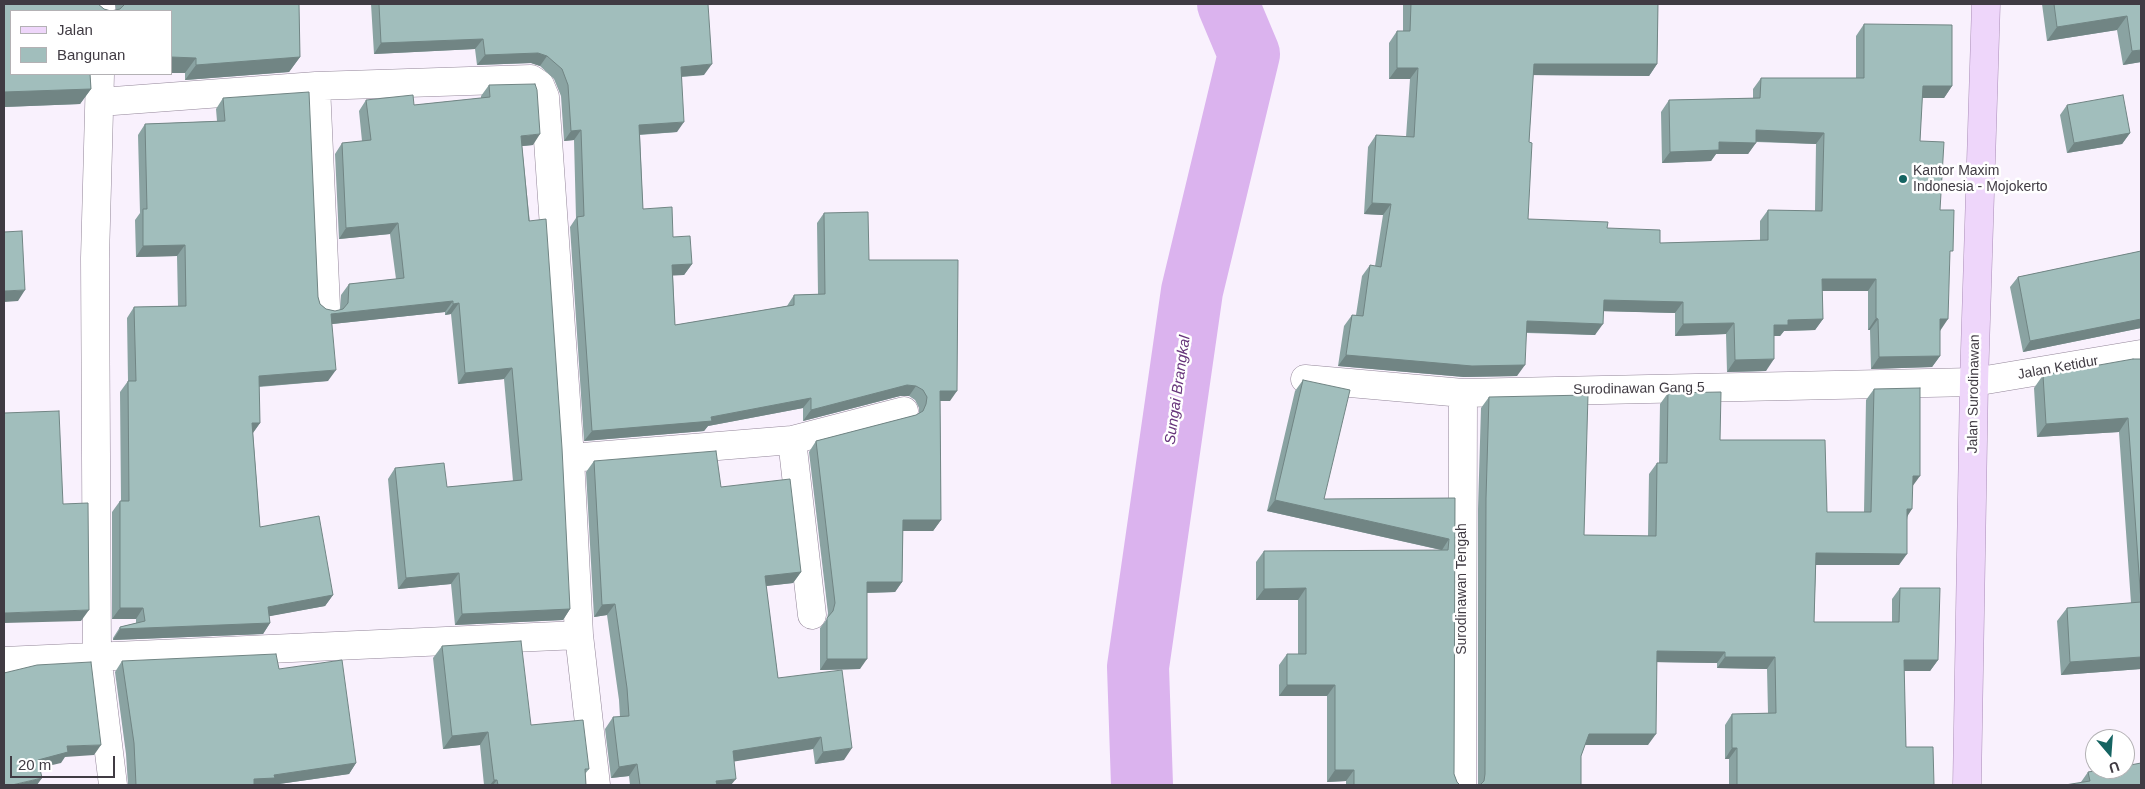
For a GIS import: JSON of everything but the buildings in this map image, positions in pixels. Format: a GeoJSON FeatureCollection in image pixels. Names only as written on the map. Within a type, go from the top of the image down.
{"type":"FeatureCollection","features":[{"type":"Feature","properties":{"kind":"main road","name":"Jalan Surodinawan"},"geometry":{"type":"LineString","coordinates":[[1967,785],[1974,382],[1986,4]]}},
{"type":"Feature","properties":{"kind":"street"},"geometry":{"type":"LineString","coordinates":[[100,75],[95,258],[97,655],[113,785]]}},
{"type":"Feature","properties":{"kind":"street"},"geometry":{"type":"LineString","coordinates":[[100,102],[316,86],[531,79],[540,85],[545,97],[570,458],[579,635],[596,785]]}},
{"type":"Feature","properties":{"kind":"street"},"geometry":{"type":"LineString","coordinates":[[316,86],[326,307]]}},
{"type":"Feature","properties":{"kind":"street","name":"Jalan Ketidur"},"geometry":{"type":"LineString","coordinates":[[1974,382],[2141,354]]}},
{"type":"Feature","properties":{"kind":"street","name":"Surodinawan Gang 5"},"geometry":{"type":"LineString","coordinates":[[1305,380],[1462,393],[1974,382]]}},
{"type":"Feature","properties":{"kind":"street","name":"Surodinawan Tengah"},"geometry":{"type":"LineString","coordinates":[[1462,393],[1462,785]]}},
{"type":"Feature","properties":{"kind":"street"},"geometry":{"type":"LineString","coordinates":[[570,458],[792,440],[904,411]]}},
{"type":"Feature","properties":{"kind":"street"},"geometry":{"type":"LineString","coordinates":[[792,440],[812,615]]}},
{"type":"Feature","properties":{"kind":"street"},"geometry":{"type":"LineString","coordinates":[[4,660],[579,635]]}},
{"type":"Feature","properties":{"kind":"waterway","name":"Sungai Brangkal"},"geometry":{"type":"LineString","coordinates":[[1142,785],[1138,667],[1192,291],[1249,54],[1228,4]]}},
{"type":"Feature","properties":{"kind":"place","name":"Kantor Maxim Indonesia - Mojokerto"},"geometry":{"type":"Point","coordinates":[1903,179]}}]}
